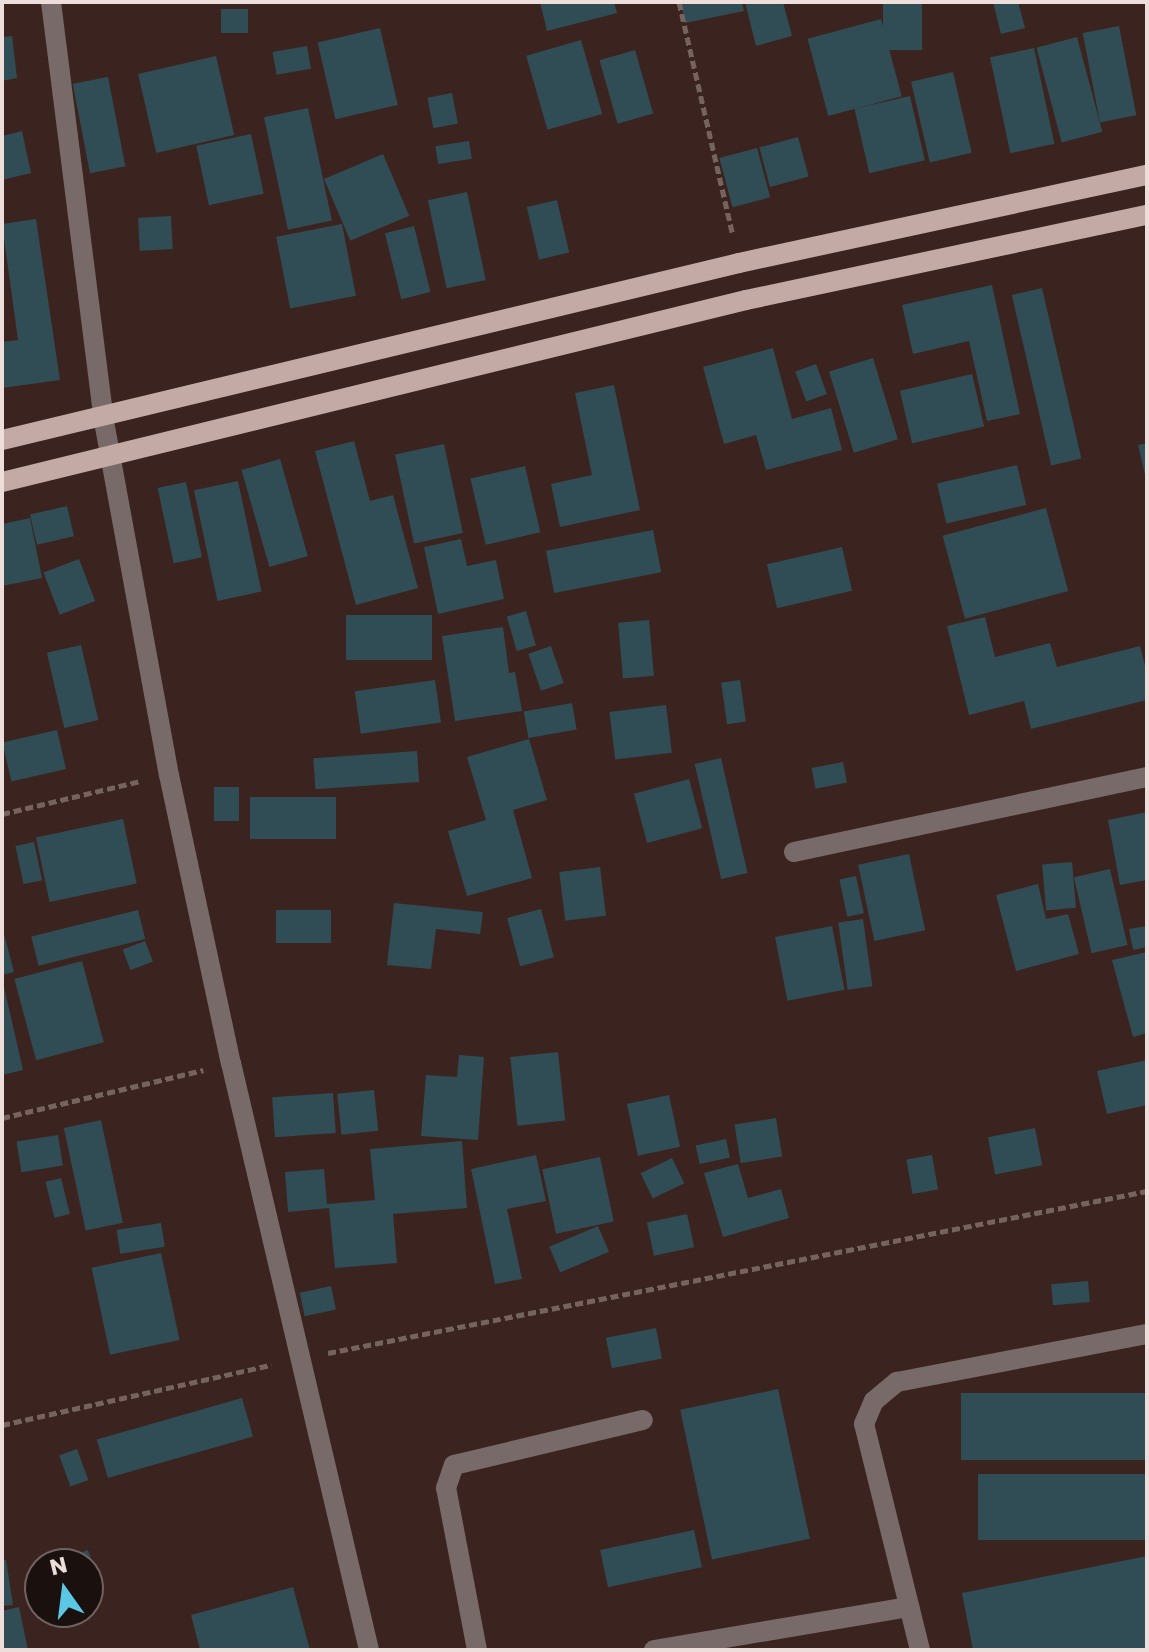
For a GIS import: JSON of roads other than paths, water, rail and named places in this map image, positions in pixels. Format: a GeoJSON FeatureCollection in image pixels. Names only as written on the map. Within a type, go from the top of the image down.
{"type":"FeatureCollection","features":[{"type":"Feature","properties":{"kind":"main road"},"geometry":{"type":"LineString","coordinates":[[2,440],[739,263],[1147,175]]}},
{"type":"Feature","properties":{"kind":"main road"},"geometry":{"type":"LineString","coordinates":[[2,482],[746,300],[1147,215]]}},
{"type":"Feature","properties":{"kind":"street"},"geometry":{"type":"LineString","coordinates":[[51,2],[103,416],[169,775],[231,1063],[369,1650]]}},
{"type":"Feature","properties":{"kind":"street"},"geometry":{"type":"LineString","coordinates":[[794,852],[1147,777]]}},
{"type":"Feature","properties":{"kind":"street"},"geometry":{"type":"LineString","coordinates":[[920,1650],[864,1424],[874,1401],[897,1382],[1147,1334]]}},
{"type":"Feature","properties":{"kind":"street"},"geometry":{"type":"LineString","coordinates":[[477,1650],[446,1488],[454,1465],[643,1420]]}},
{"type":"Feature","properties":{"kind":"street"},"geometry":{"type":"LineString","coordinates":[[654,1650],[909,1607]]}}]}
